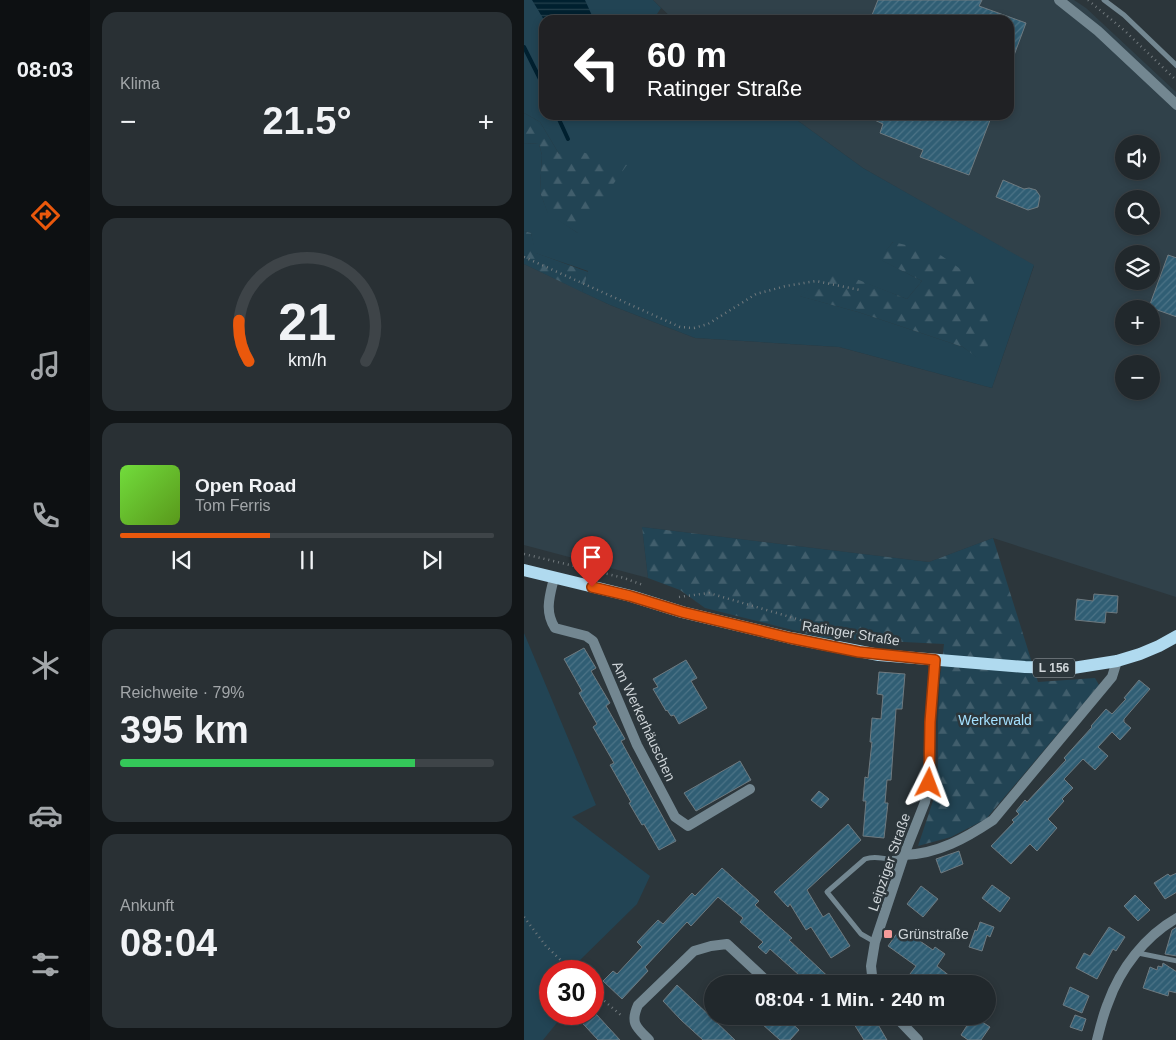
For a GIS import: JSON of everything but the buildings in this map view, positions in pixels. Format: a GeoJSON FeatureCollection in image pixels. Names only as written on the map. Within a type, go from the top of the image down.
{"type":"FeatureCollection","features":[{"type":"Feature","properties":{"kind":"main road","name":"Ratinger Straße"},"geometry":{"type":"LineString","coordinates":[[524,570],[630,596],[682,612],[790,638],[882,655],[1050,668],[1073,668],[1117,661],[1140,654],[1176,636]]}},
{"type":"Feature","properties":{"kind":"street"},"geometry":{"type":"LineString","coordinates":[[1060,0],[1098,31],[1176,105]]}},
{"type":"Feature","properties":{"kind":"street","name":"Am Werkerhäuschen"},"geometry":{"type":"LineString","coordinates":[[554,578],[549,598],[548,612],[550,621],[554,628],[586,636],[593,641],[637,745],[675,817],[688,826],[750,789]]}},
{"type":"Feature","properties":{"kind":"street","name":"Leipziger Straße"},"geometry":{"type":"LineString","coordinates":[[870,975],[875,942],[904,855],[925,802],[929,783],[930,722],[935,660]]}},
{"type":"Feature","properties":{"kind":"street"},"geometry":{"type":"LineString","coordinates":[[904,855],[922,854],[958,841],[968,837],[993,820],[1112,677],[1117,661]]}},
{"type":"Feature","properties":{"kind":"street"},"geometry":{"type":"LineString","coordinates":[[1097,1040],[1108,1003],[1117,982],[1137,953],[1156,931],[1176,918]]}},
{"type":"Feature","properties":{"kind":"street"},"geometry":{"type":"LineString","coordinates":[[649,1040],[635,1027],[633,1016],[638,1005],[694,952],[711,946],[727,944],[760,975]]}},
{"type":"Feature","properties":{"kind":"street"},"geometry":{"type":"LineString","coordinates":[[904,1025],[918,1040]]}},
{"type":"Feature","properties":{"kind":"lane"},"geometry":{"type":"LineString","coordinates":[[1104,0],[1124,15],[1176,66]]}},
{"type":"Feature","properties":{"kind":"lane"},"geometry":{"type":"LineString","coordinates":[[875,942],[861,934],[827,892],[866,859],[873,856],[894,860],[904,855]]}},
{"type":"Feature","properties":{"kind":"lane"},"geometry":{"type":"LineString","coordinates":[[1137,953],[1176,961]]}},
{"type":"Feature","properties":{"kind":"path"},"geometry":{"type":"LineString","coordinates":[[1088,0],[1125,32],[1176,81]]}},
{"type":"Feature","properties":{"kind":"path"},"geometry":{"type":"LineString","coordinates":[[524,257],[680,327],[694,328],[708,324],[756,294],[786,286],[816,282],[860,290]]}},
{"type":"Feature","properties":{"kind":"path"},"geometry":{"type":"LineString","coordinates":[[524,554],[624,578],[647,587]]}},
{"type":"Feature","properties":{"kind":"path"},"geometry":{"type":"LineString","coordinates":[[676,597],[709,593],[841,632],[879,640],[882,644],[882,655]]}},
{"type":"Feature","properties":{"kind":"path"},"geometry":{"type":"LineString","coordinates":[[524,917],[546,946],[561,960]]}},
{"type":"Feature","properties":{"kind":"path"},"geometry":{"type":"LineString","coordinates":[[604,1000],[635,1027]]}},
{"type":"Feature","properties":{"kind":"shaded area"},"geometry":{"type":"Polygon","coordinates":[[[532,0],[585,0],[592,15],[541,15],[532,0]]]}},
{"type":"Feature","properties":{"kind":"shaded area"},"geometry":{"type":"Polygon","coordinates":[[[653,0],[1074,0],[1086,8],[1176,92],[1176,597],[993,538],[929,562],[642,527],[648,578],[524,545],[524,264],[610,305],[695,338],[839,347],[992,388],[1034,266],[863,168],[797,120],[1014,120],[1014,15],[669,15],[653,0]]]}},
{"type":"Feature","properties":{"kind":"green space"},"geometry":{"type":"Polygon","coordinates":[[[524,0],[653,0],[661,8],[656,15],[539,15],[539,120],[797,120],[863,168],[1034,265],[992,388],[839,347],[695,338],[582,292],[588,271],[535,253],[531,233],[524,231],[524,143],[539,144],[542,155],[540,192],[548,213],[578,233],[559,154],[540,122],[524,113],[524,0]],[[893,242],[880,259],[922,281],[907,299],[836,272],[800,296],[858,312],[963,347],[983,361],[893,242]]]}},
{"type":"Feature","properties":{"kind":"green space"},"geometry":{"type":"Polygon","coordinates":[[[524,113],[540,122],[559,154],[575,150],[627,165],[578,233],[548,214],[540,192],[542,155],[539,144],[524,143],[524,113]]]}},
{"type":"Feature","properties":{"kind":"green space"},"geometry":{"type":"Polygon","coordinates":[[[524,231],[531,233],[536,253],[588,272],[582,292],[524,264],[524,231]]]}},
{"type":"Feature","properties":{"kind":"green space"},"geometry":{"type":"Polygon","coordinates":[[[893,242],[936,252],[972,277],[992,332],[983,362],[963,347],[858,312],[799,296],[836,271],[907,299],[922,281],[879,259],[893,242]]]}},
{"type":"Feature","properties":{"kind":"green space","name":"Werkerwald"},"geometry":{"type":"Polygon","coordinates":[[[642,527],[929,562],[993,538],[1038,682],[1095,678],[1099,685],[986,819],[951,837],[918,846],[938,786],[938,721],[944,644],[824,638],[705,608],[680,590],[648,578],[642,527]]]}},
{"type":"Feature","properties":{"kind":"green space"},"geometry":{"type":"Polygon","coordinates":[[[524,633],[596,805],[572,817],[650,876],[637,904],[580,960],[539,960],[539,1025],[555,1025],[543,1040],[524,1040],[524,633]]]}},
{"type":"Feature","properties":{"kind":"waterway"},"geometry":{"type":"LineString","coordinates":[[524,47],[539,77]]}},
{"type":"Feature","properties":{"kind":"waterway"},"geometry":{"type":"LineString","coordinates":[[559,120],[568,139]]}},
{"type":"Feature","properties":{"kind":"place","name":"Grünstraße"},"geometry":{"type":"Point","coordinates":[888,934]}},
{"type":"Feature","properties":{"kind":"route"},"geometry":{"type":"LineString","coordinates":[[592,587],[682,612],[836,648],[879,655],[935,660],[930,722],[931,766],[929,783]]}}]}
